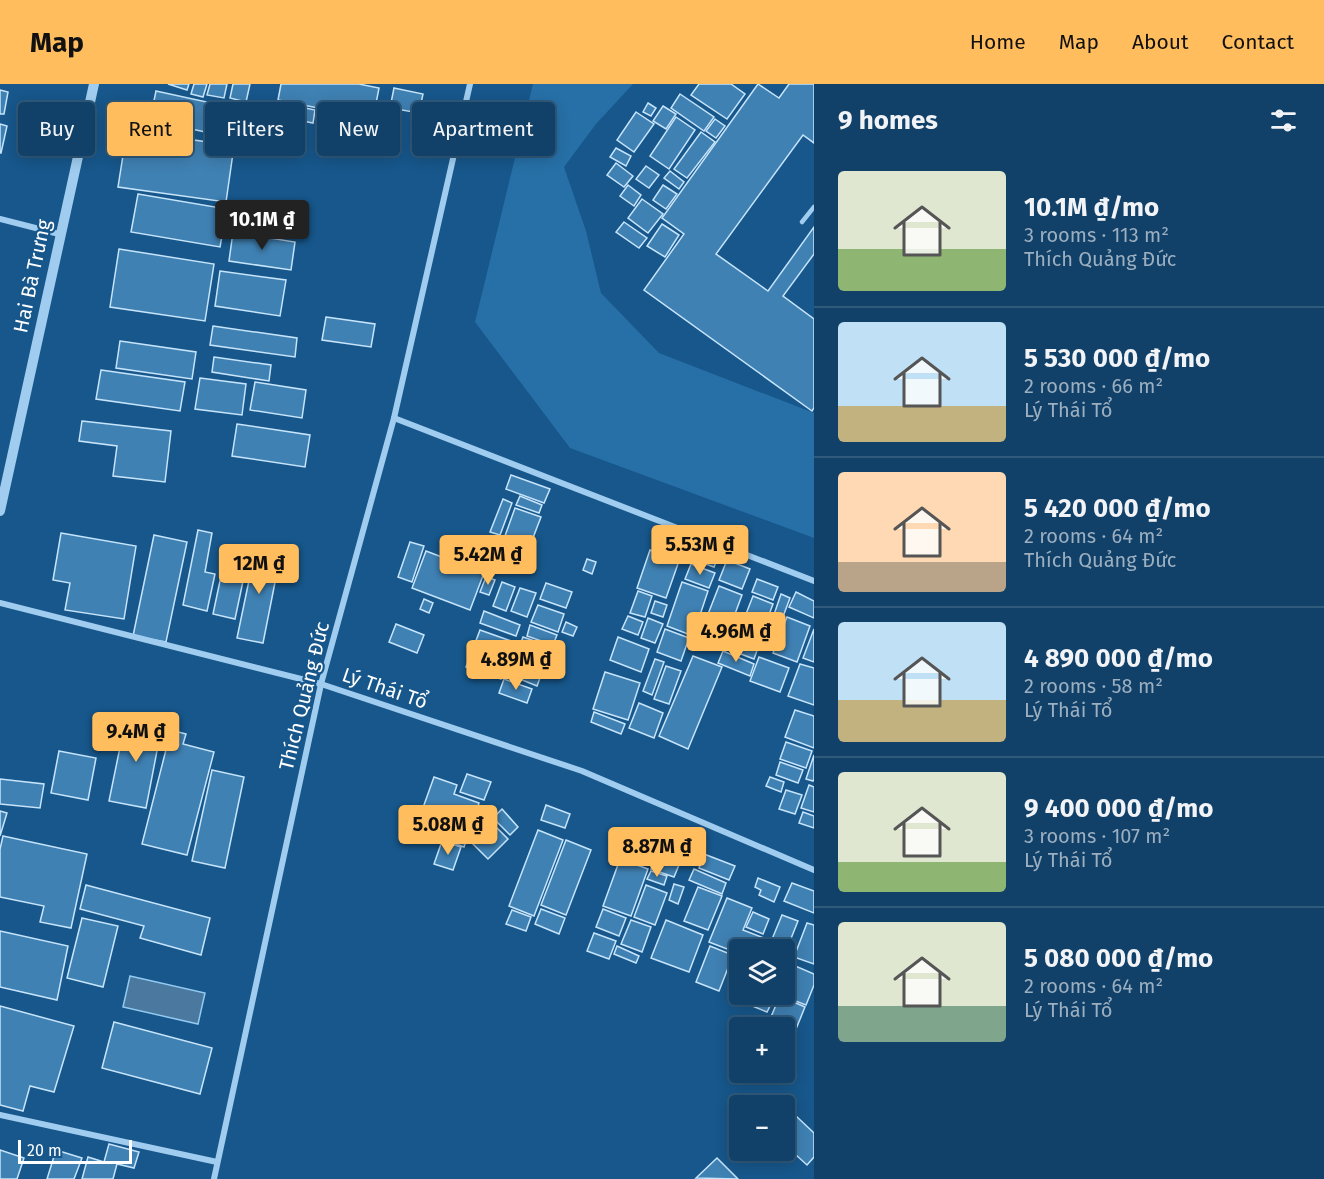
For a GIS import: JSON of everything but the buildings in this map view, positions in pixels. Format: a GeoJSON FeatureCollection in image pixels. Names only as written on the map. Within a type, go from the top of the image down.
{"type":"FeatureCollection","features":[{"type":"Feature","properties":{"kind":"street","name":"Hai Bà Trưng"},"geometry":{"type":"LineString","coordinates":[[0,511],[59,234],[94,84]]}},
{"type":"Feature","properties":{"kind":"street","name":"Thích Quảng Đức"},"geometry":{"type":"LineString","coordinates":[[214,1179],[321,684],[394,418],[470,84]]}},
{"type":"Feature","properties":{"kind":"street"},"geometry":{"type":"LineString","coordinates":[[0,219],[59,234]]}},
{"type":"Feature","properties":{"kind":"street"},"geometry":{"type":"LineString","coordinates":[[394,418],[814,581]]}},
{"type":"Feature","properties":{"kind":"street","name":"Lý Thái Tổ"},"geometry":{"type":"LineString","coordinates":[[0,603],[321,684],[582,771],[814,870]]}},
{"type":"Feature","properties":{"kind":"street"},"geometry":{"type":"LineString","coordinates":[[0,1115],[217,1162]]}},
{"type":"Feature","properties":{"kind":"lane"},"geometry":{"type":"LineString","coordinates":[[802,222],[814,207]]}},
{"type":"Feature","properties":{"kind":"shaded area"},"geometry":{"type":"Polygon","coordinates":[[[533,84],[633,84],[596,124],[564,167],[586,231],[601,293],[659,353],[814,413],[814,538],[570,448],[475,322],[515,156],[555,156],[555,102],[529,102],[533,84]]]}},
{"type":"Feature","properties":{"kind":"shaded area"},"geometry":{"type":"Polygon","coordinates":[[[130,976],[205,993],[198,1024],[123,1007],[130,976]]]}}]}
